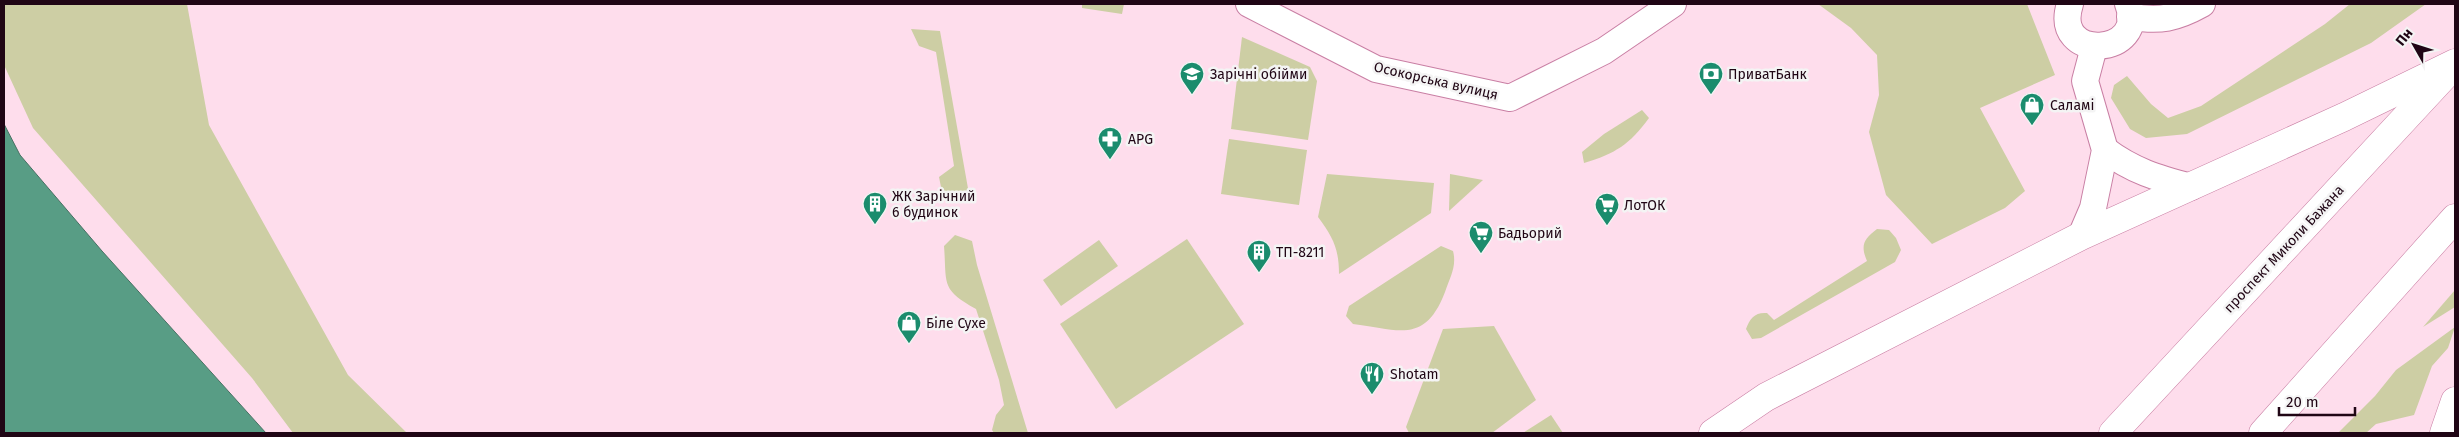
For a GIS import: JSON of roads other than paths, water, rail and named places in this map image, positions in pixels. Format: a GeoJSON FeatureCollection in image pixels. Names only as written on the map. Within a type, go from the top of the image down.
{"type":"FeatureCollection","features":[{"type":"Feature","properties":{"kind":"highway"},"geometry":{"type":"LineString","coordinates":[[1713,433],[1766,397],[2081,236],[2344,117],[2455,63]]}},
{"type":"Feature","properties":{"kind":"highway","name":"проспект Миколи Бажана"},"geometry":{"type":"LineString","coordinates":[[2113,433],[2455,63]]}},
{"type":"Feature","properties":{"kind":"highway"},"geometry":{"type":"LineString","coordinates":[[2263,433],[2455,218]]}},
{"type":"Feature","properties":{"kind":"highway"},"geometry":{"type":"LineString","coordinates":[[2444,433],[2455,401]]}},
{"type":"Feature","properties":{"kind":"street","name":"Осокорська вулиця"},"geometry":{"type":"LineString","coordinates":[[1249,4],[1376,69],[1510,98],[1604,51],[1673,4]]}},
{"type":"Feature","properties":{"kind":"street"},"geometry":{"type":"LineString","coordinates":[[2068,6],[2071,30],[2081,41],[2094,47],[2103,47],[2119,40],[2129,26],[2129,10],[2163,20],[2181,15],[2202,4]]}},
{"type":"Feature","properties":{"kind":"street"},"geometry":{"type":"LineString","coordinates":[[2081,236],[2093,208],[2105,150],[2085,81],[2094,47]]}},
{"type":"Feature","properties":{"kind":"street"},"geometry":{"type":"LineString","coordinates":[[2105,150],[2126,165],[2155,178],[2191,187]]}},
{"type":"Feature","properties":{"kind":"place","name":"Зарічні обійми"},"geometry":{"type":"Point","coordinates":[1192,95]}},
{"type":"Feature","properties":{"kind":"place","name":"ПриватБанк"},"geometry":{"type":"Point","coordinates":[1711,95]}},
{"type":"Feature","properties":{"kind":"place","name":"Саламі"},"geometry":{"type":"Point","coordinates":[2032,126]}},
{"type":"Feature","properties":{"kind":"place","name":"APG"},"geometry":{"type":"Point","coordinates":[1110,160]}},
{"type":"Feature","properties":{"kind":"place","name":"ЖК Зарічний 6 будинок"},"geometry":{"type":"Point","coordinates":[875,225]}},
{"type":"Feature","properties":{"kind":"place","name":"ЛотОК"},"geometry":{"type":"Point","coordinates":[1607,226]}},
{"type":"Feature","properties":{"kind":"place","name":"Бадьорий"},"geometry":{"type":"Point","coordinates":[1481,254]}},
{"type":"Feature","properties":{"kind":"place","name":"ТП-8211"},"geometry":{"type":"Point","coordinates":[1259,273]}},
{"type":"Feature","properties":{"kind":"place","name":"Біле Сухе"},"geometry":{"type":"Point","coordinates":[909,344]}},
{"type":"Feature","properties":{"kind":"place","name":"Shotam"},"geometry":{"type":"Point","coordinates":[1372,395]}}]}
